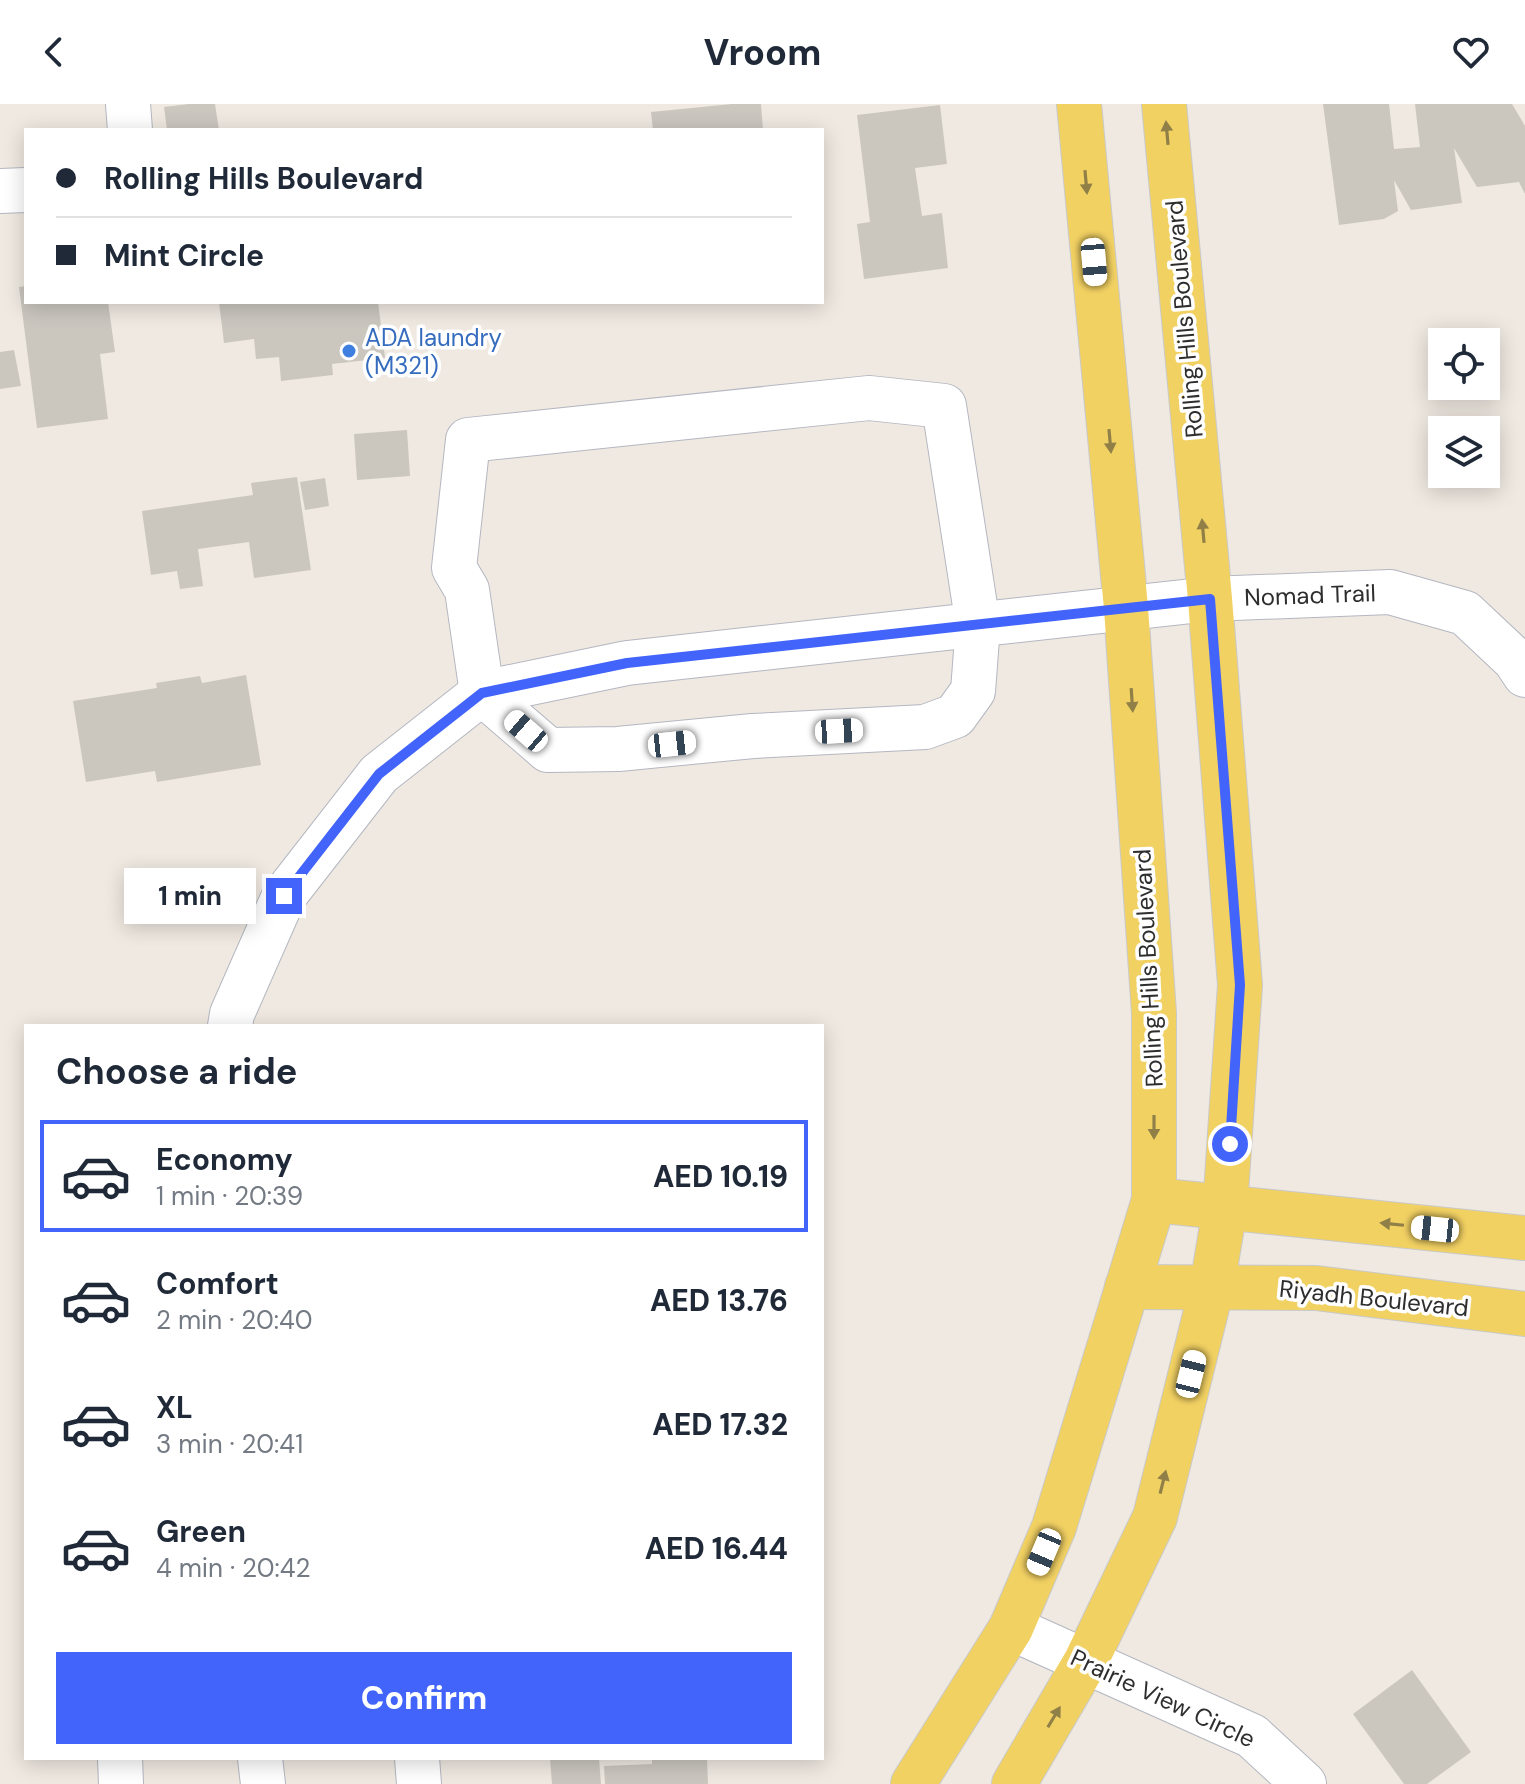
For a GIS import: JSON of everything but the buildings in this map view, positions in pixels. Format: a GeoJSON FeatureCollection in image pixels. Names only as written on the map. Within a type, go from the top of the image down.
{"type":"FeatureCollection","features":[{"type":"Feature","properties":{"kind":"main road","name":"Rolling Hills Boulevard"},"geometry":{"type":"LineString","coordinates":[[913,1784],[1011,1628],[1054,1527],[1154,1200],[1154,1013],[1126,608],[1079,104]]}},
{"type":"Feature","properties":{"kind":"main road","name":"Rolling Hills Boulevard"},"geometry":{"type":"LineString","coordinates":[[1014,1784],[1086,1661],[1155,1517],[1212,1287],[1225,1208],[1240,985],[1210,599],[1164,104]]}},
{"type":"Feature","properties":{"kind":"main road"},"geometry":{"type":"LineString","coordinates":[[1154,1200],[1525,1238]]}},
{"type":"Feature","properties":{"kind":"main road","name":"Riyadh Boulevard"},"geometry":{"type":"LineString","coordinates":[[1127,1287],[1316,1288],[1525,1314]]}},
{"type":"Feature","properties":{"kind":"street"},"geometry":{"type":"LineString","coordinates":[[128,104],[130,128]]}},
{"type":"Feature","properties":{"kind":"street"},"geometry":{"type":"LineString","coordinates":[[0,191],[24,190]]}},
{"type":"Feature","properties":{"kind":"street"},"geometry":{"type":"LineString","coordinates":[[869,398],[944,406],[978,625],[973,691],[955,716],[925,727],[753,736],[618,749],[548,750],[482,693],[467,590],[454,568],[468,440],[869,398]]}},
{"type":"Feature","properties":{"kind":"street","name":"Nomad Trail"},"geometry":{"type":"LineString","coordinates":[[482,693],[627,663],[1210,599],[1390,592],[1465,613],[1515,660],[1525,675]]}},
{"type":"Feature","properties":{"kind":"street"},"geometry":{"type":"LineString","coordinates":[[230,1024],[284,896],[379,774],[482,693]]}},
{"type":"Feature","properties":{"kind":"street","name":"Prairie View Circle"},"geometry":{"type":"LineString","coordinates":[[1011,1628],[1252,1736],[1304,1784]]}},
{"type":"Feature","properties":{"kind":"street"},"geometry":{"type":"LineString","coordinates":[[120,1760],[121,1784]]}},
{"type":"Feature","properties":{"kind":"street"},"geometry":{"type":"LineString","coordinates":[[260,1760],[263,1784]]}},
{"type":"Feature","properties":{"kind":"street"},"geometry":{"type":"LineString","coordinates":[[417,1760],[419,1784]]}},
{"type":"Feature","properties":{"kind":"place","name":"ADA laundry (M321)"},"geometry":{"type":"Point","coordinates":[349,351]}},
{"type":"Feature","properties":{"kind":"route"},"geometry":{"type":"LineString","coordinates":[[284,896],[379,774],[482,693],[627,663],[1210,599],[1240,985],[1230,1144]]}}]}
